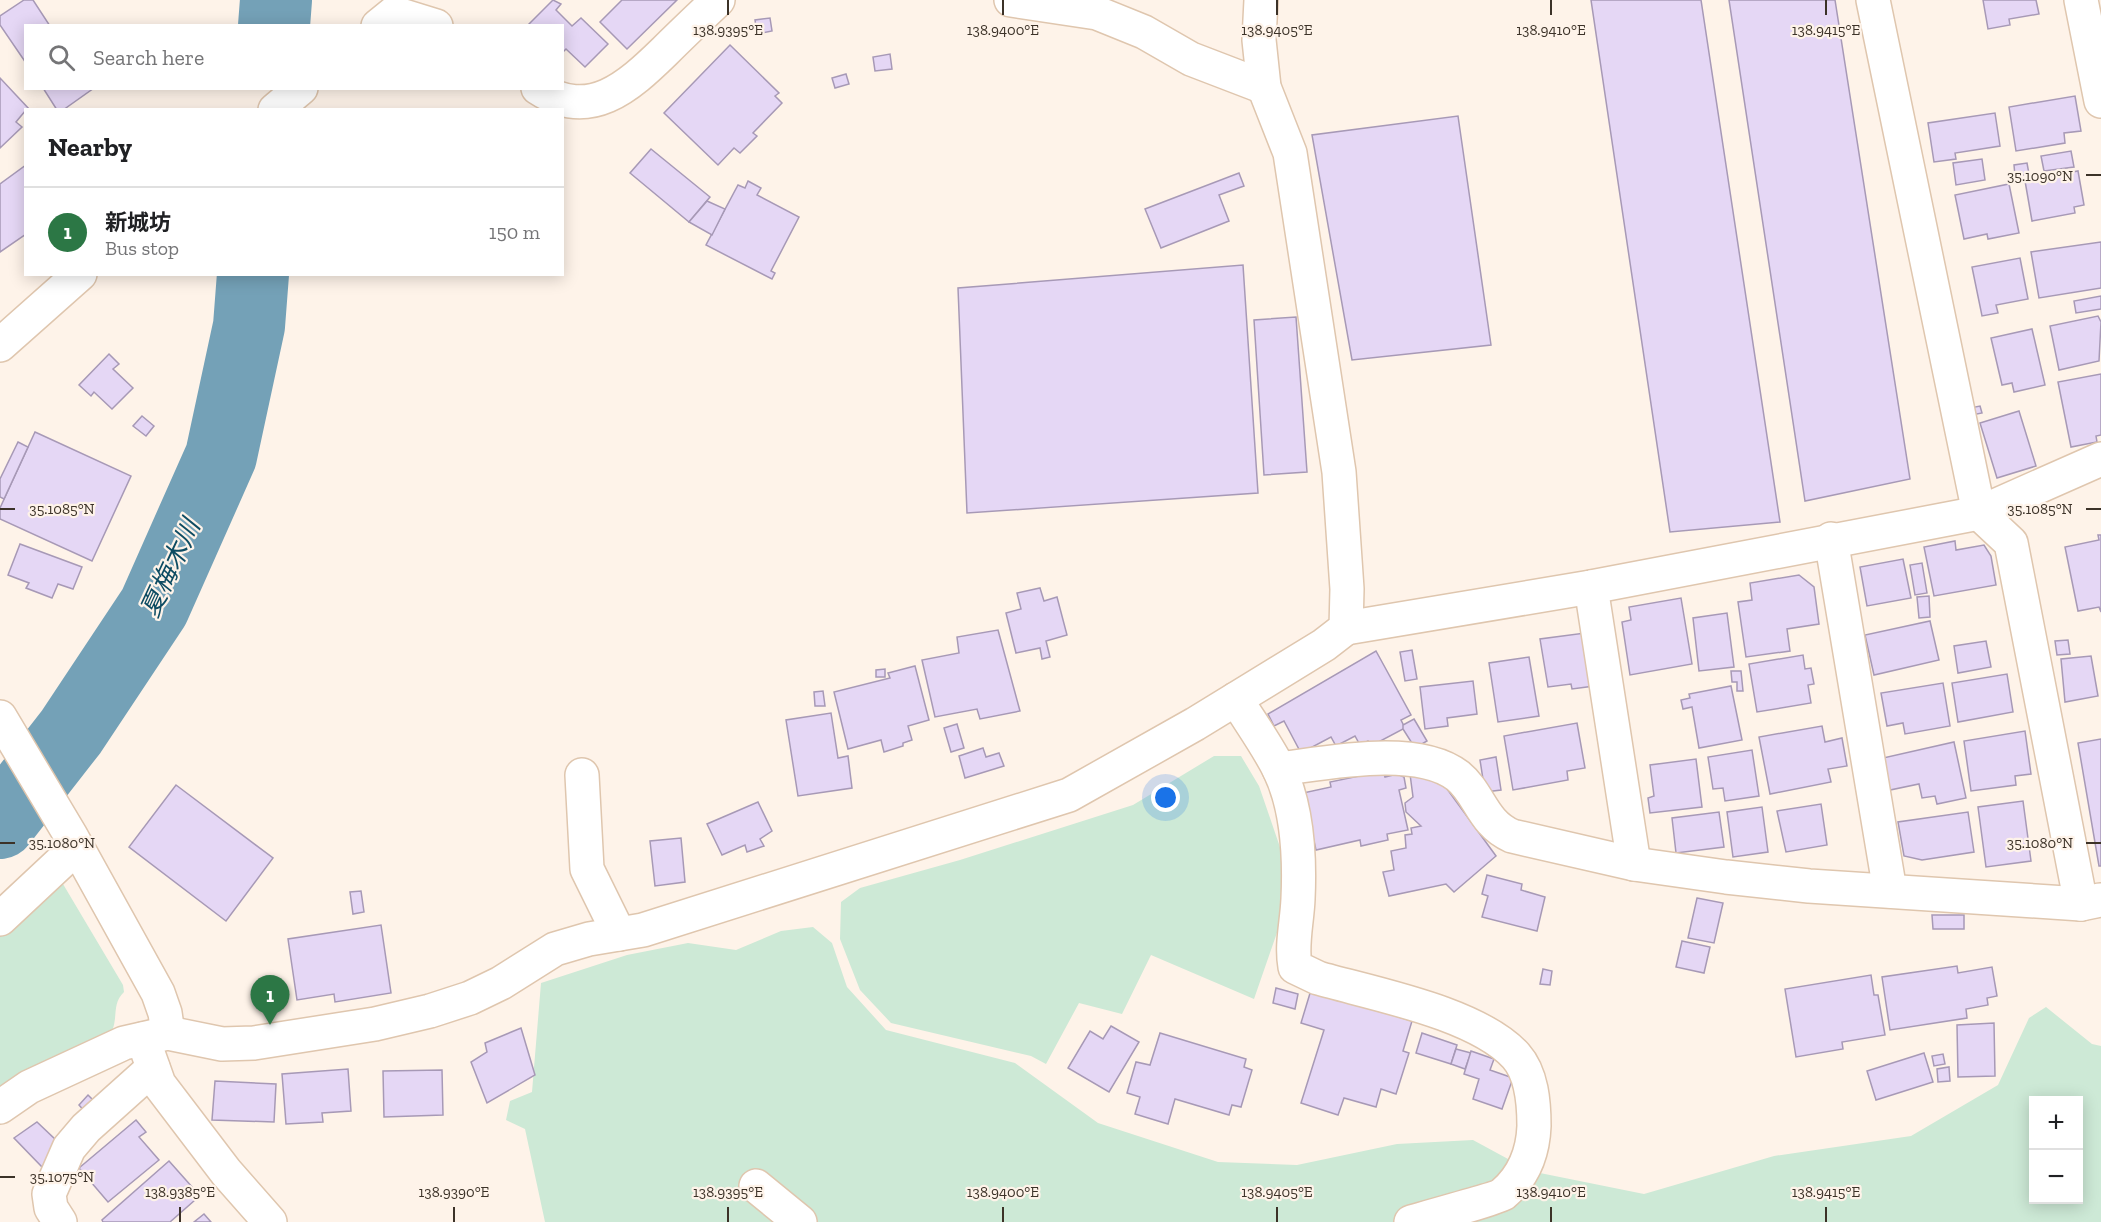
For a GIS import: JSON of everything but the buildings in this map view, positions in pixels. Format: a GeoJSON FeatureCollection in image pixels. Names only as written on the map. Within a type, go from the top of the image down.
{"type":"FeatureCollection","features":[{"type":"Feature","properties":{"kind":"street"},"geometry":{"type":"LineString","coordinates":[[542,90],[562,101],[593,101],[609,97],[647,69],[718,0]]}},
{"type":"Feature","properties":{"kind":"street"},"geometry":{"type":"LineString","coordinates":[[1011,0],[1097,13],[1144,32],[1191,59],[1264,87]]}},
{"type":"Feature","properties":{"kind":"street"},"geometry":{"type":"LineString","coordinates":[[1262,0],[1259,40],[1264,87],[1290,153],[1339,472],[1347,589],[1346,628]]}},
{"type":"Feature","properties":{"kind":"street"},"geometry":{"type":"LineString","coordinates":[[1279,769],[1376,757],[1427,762],[1458,776],[1498,830],[1512,836],[1634,864],[1809,886],[2091,902],[2011,543],[1979,513],[1873,0]]}},
{"type":"Feature","properties":{"kind":"street"},"geometry":{"type":"LineString","coordinates":[[2081,0],[2101,100]]}},
{"type":"Feature","properties":{"kind":"street"},"geometry":{"type":"LineString","coordinates":[[390,13],[429,24]]}},
{"type":"Feature","properties":{"kind":"street"},"geometry":{"type":"LineString","coordinates":[[277,108],[299,90]]}},
{"type":"Feature","properties":{"kind":"street"},"geometry":{"type":"LineString","coordinates":[[0,345],[78,276]]}},
{"type":"Feature","properties":{"kind":"street"},"geometry":{"type":"LineString","coordinates":[[0,1107],[29,1087],[124,1043],[155,1047],[302,1037],[430,1011],[470,998],[501,983],[555,949],[589,939],[643,930],[1069,795],[1236,699],[1324,645],[1346,628],[1591,587],[1831,539],[1979,513],[2101,459]]}},
{"type":"Feature","properties":{"kind":"street"},"geometry":{"type":"LineString","coordinates":[[1831,539],[1890,891]]}},
{"type":"Feature","properties":{"kind":"street"},"geometry":{"type":"LineString","coordinates":[[1591,587],[1634,864]]}},
{"type":"Feature","properties":{"kind":"street"},"geometry":{"type":"LineString","coordinates":[[1236,699],[1279,769],[1289,795],[1297,840],[1298,900],[1292,951],[1295,967],[1318,978],[1466,1021],[1491,1035],[1517,1057],[1529,1078],[1534,1111],[1533,1144],[1528,1163],[1502,1196],[1411,1222]]}},
{"type":"Feature","properties":{"kind":"street"},"geometry":{"type":"LineString","coordinates":[[5,725],[74,841],[158,993],[165,1013],[155,1047],[159,1084],[270,1222]]}},
{"type":"Feature","properties":{"kind":"street"},"geometry":{"type":"LineString","coordinates":[[582,775],[587,869],[618,934]]}},
{"type":"Feature","properties":{"kind":"street"},"geometry":{"type":"LineString","coordinates":[[0,919],[74,841]]}},
{"type":"Feature","properties":{"kind":"street"},"geometry":{"type":"LineString","coordinates":[[60,1222],[51,1208],[49,1194],[69,1148],[155,1047]]}},
{"type":"Feature","properties":{"kind":"street"},"geometry":{"type":"LineString","coordinates":[[756,1186],[800,1222]]}},
{"type":"Feature","properties":{"kind":"green space"},"geometry":{"type":"Polygon","coordinates":[[[1214,756],[1241,756],[1259,786],[1282,853],[1280,924],[1254,999],[1151,955],[1122,1014],[1079,1003],[1046,1064],[1031,1056],[891,1023],[860,990],[840,939],[841,902],[860,888],[960,860],[1133,805],[1214,756]]]}},
{"type":"Feature","properties":{"kind":"green space"},"geometry":{"type":"Polygon","coordinates":[[[60,879],[123,985],[124,992],[118,1001],[112,1031],[74,1047],[0,1089],[0,935],[60,879]]]}},
{"type":"Feature","properties":{"kind":"green space"},"geometry":{"type":"Polygon","coordinates":[[[813,927],[832,943],[847,987],[886,1030],[1015,1063],[1098,1123],[1218,1162],[1297,1165],[1397,1144],[1473,1140],[1530,1171],[1644,1194],[1774,1156],[1911,1136],[1998,1085],[2029,1018],[2046,1007],[2092,1044],[2101,1046],[2101,1222],[545,1222],[525,1129],[506,1120],[510,1101],[532,1092],[541,983],[627,955],[688,943],[736,950],[781,931],[813,927]]]}},
{"type":"Feature","properties":{"kind":"waterway","name":"夏梅木川"},"geometry":{"type":"LineString","coordinates":[[274,24],[276,0]]}},
{"type":"Feature","properties":{"kind":"waterway","name":"夏梅木川"},"geometry":{"type":"LineString","coordinates":[[0,823],[71,732],[154,607],[221,456],[249,326],[253,276]]}},
{"type":"Feature","properties":{"kind":"place","name":"新城坊"},"geometry":{"type":"Point","coordinates":[270,1025]}}]}
